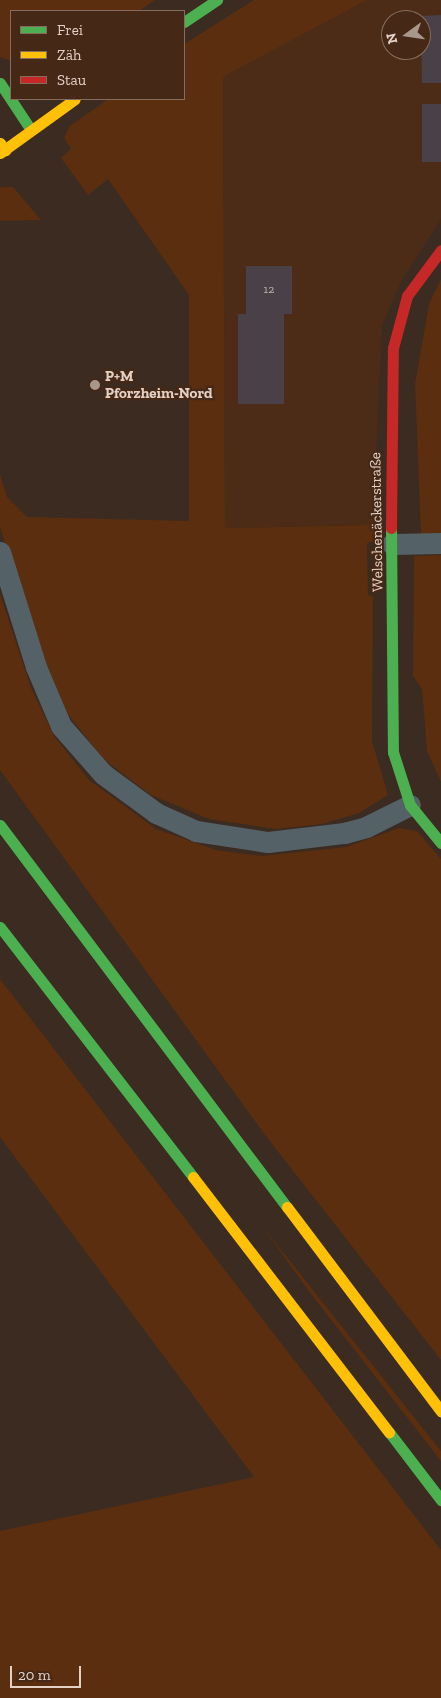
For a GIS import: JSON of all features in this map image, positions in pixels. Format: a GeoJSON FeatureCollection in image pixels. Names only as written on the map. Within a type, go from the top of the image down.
{"type":"FeatureCollection","features":[{"type":"Feature","properties":{"kind":"main road"},"geometry":{"type":"LineString","coordinates":[[185,21],[217,0]]}},
{"type":"Feature","properties":{"kind":"main road"},"geometry":{"type":"LineString","coordinates":[[0,83],[10,98]]}},
{"type":"Feature","properties":{"kind":"main road"},"geometry":{"type":"LineString","coordinates":[[12,100],[32,130]]}},
{"type":"Feature","properties":{"kind":"main road"},"geometry":{"type":"LineString","coordinates":[[2,149],[74,100]]}},
{"type":"Feature","properties":{"kind":"main road","name":"Welschenäckerstraße"},"geometry":{"type":"LineString","coordinates":[[410,805],[393,752],[393,348],[407,296],[441,250]]}},
{"type":"Feature","properties":{"kind":"main road"},"geometry":{"type":"LineString","coordinates":[[410,805],[441,843]]}},
{"type":"Feature","properties":{"kind":"main road"},"geometry":{"type":"LineString","coordinates":[[0,825],[441,1411]]}},
{"type":"Feature","properties":{"kind":"main road"},"geometry":{"type":"LineString","coordinates":[[0,927],[441,1500]]}},
{"type":"Feature","properties":{"kind":"street"},"geometry":{"type":"LineString","coordinates":[[392,544],[441,543]]}},
{"type":"Feature","properties":{"kind":"street"},"geometry":{"type":"LineString","coordinates":[[0,552],[54,715],[97,768],[138,802],[196,831],[268,842],[344,834],[366,828],[410,805]]}},
{"type":"Feature","properties":{"kind":"shaded area"},"geometry":{"type":"Polygon","coordinates":[[[0,0],[155,0],[140,10],[10,10],[10,61],[0,57],[0,0]]]}},
{"type":"Feature","properties":{"kind":"shaded area"},"geometry":{"type":"Polygon","coordinates":[[[254,0],[367,0],[223,77],[225,528],[373,525],[374,541],[367,543],[368,595],[373,596],[372,741],[388,795],[359,813],[322,824],[275,829],[209,819],[151,795],[103,759],[67,713],[39,647],[0,527],[0,474],[7,497],[27,517],[189,521],[189,295],[108,179],[88,195],[61,158],[71,149],[64,138],[70,126],[107,100],[185,100],[185,43],[254,0]]]}},
{"type":"Feature","properties":{"kind":"shaded area"},"geometry":{"type":"Polygon","coordinates":[[[367,0],[441,0],[441,219],[402,280],[382,325],[373,525],[225,528],[223,77],[367,0]]]}},
{"type":"Feature","properties":{"kind":"shaded area"},"geometry":{"type":"Polygon","coordinates":[[[0,187],[13,187],[41,220],[0,221],[0,187]]]}},
{"type":"Feature","properties":{"kind":"shaded area"},"geometry":{"type":"Polygon","coordinates":[[[441,279],[441,535],[421,535],[415,384],[429,304],[441,279]]]}},
{"type":"Feature","properties":{"kind":"shaded area"},"geometry":{"type":"Polygon","coordinates":[[[441,555],[441,782],[427,751],[422,689],[413,676],[414,556],[441,555]]]}},
{"type":"Feature","properties":{"kind":"shaded area"},"geometry":{"type":"Polygon","coordinates":[[[0,594],[31,688],[54,736],[89,780],[156,829],[216,850],[262,856],[346,847],[399,828],[417,831],[441,859],[441,1360],[265,1135],[0,770],[0,594]]]}},
{"type":"Feature","properties":{"kind":"shaded area"},"geometry":{"type":"Polygon","coordinates":[[[0,979],[441,1550],[441,1698],[0,1698],[0,1531],[254,1477],[0,1137],[0,979]]]}},
{"type":"Feature","properties":{"kind":"shaded area"},"geometry":{"type":"Polygon","coordinates":[[[262,1226],[441,1451],[441,1461],[308,1290],[262,1226]]]}},
{"type":"Feature","properties":{"kind":"building"},"geometry":{"type":"Polygon","coordinates":[[[441,15],[441,83],[422,83],[422,60],[431,60],[431,16],[441,15]]]}},
{"type":"Feature","properties":{"kind":"building"},"geometry":{"type":"Polygon","coordinates":[[[422,104],[441,104],[441,162],[422,162],[422,104]]]}},
{"type":"Feature","properties":{"kind":"building"},"geometry":{"type":"Polygon","coordinates":[[[246,266],[292,266],[292,314],[284,314],[284,404],[238,404],[238,314],[246,314],[246,266]]]}},
{"type":"Feature","properties":{"kind":"traffic: fast"},"geometry":{"type":"LineString","coordinates":[[185,21],[217,0]]}},
{"type":"Feature","properties":{"kind":"traffic: fast"},"geometry":{"type":"LineString","coordinates":[[0,83],[10,98]]}},
{"type":"Feature","properties":{"kind":"traffic: fast"},"geometry":{"type":"LineString","coordinates":[[11,100],[31,130]]}},
{"type":"Feature","properties":{"kind":"traffic: fast"},"geometry":{"type":"LineString","coordinates":[[391,528],[393,752],[410,805],[441,843]]}},
{"type":"Feature","properties":{"kind":"traffic: fast"},"geometry":{"type":"LineString","coordinates":[[0,825],[287,1207]]}},
{"type":"Feature","properties":{"kind":"traffic: fast"},"geometry":{"type":"LineString","coordinates":[[0,927],[193,1177]]}},
{"type":"Feature","properties":{"kind":"traffic: fast"},"geometry":{"type":"LineString","coordinates":[[389,1432],[441,1500]]}},
{"type":"Feature","properties":{"kind":"traffic: slow"},"geometry":{"type":"LineString","coordinates":[[0,153],[74,100]]}},
{"type":"Feature","properties":{"kind":"traffic: slow"},"geometry":{"type":"LineString","coordinates":[[0,143],[5,150]]}},
{"type":"Feature","properties":{"kind":"traffic: slow"},"geometry":{"type":"LineString","coordinates":[[193,1177],[389,1432]]}},
{"type":"Feature","properties":{"kind":"traffic: slow"},"geometry":{"type":"LineString","coordinates":[[287,1207],[441,1411]]}},
{"type":"Feature","properties":{"kind":"traffic: jam"},"geometry":{"type":"LineString","coordinates":[[391,528],[393,348],[407,296],[441,250]]}},
{"type":"Feature","properties":{"kind":"place","name":"P+M Pforzheim-Nord"},"geometry":{"type":"Point","coordinates":[95,385]}}]}
